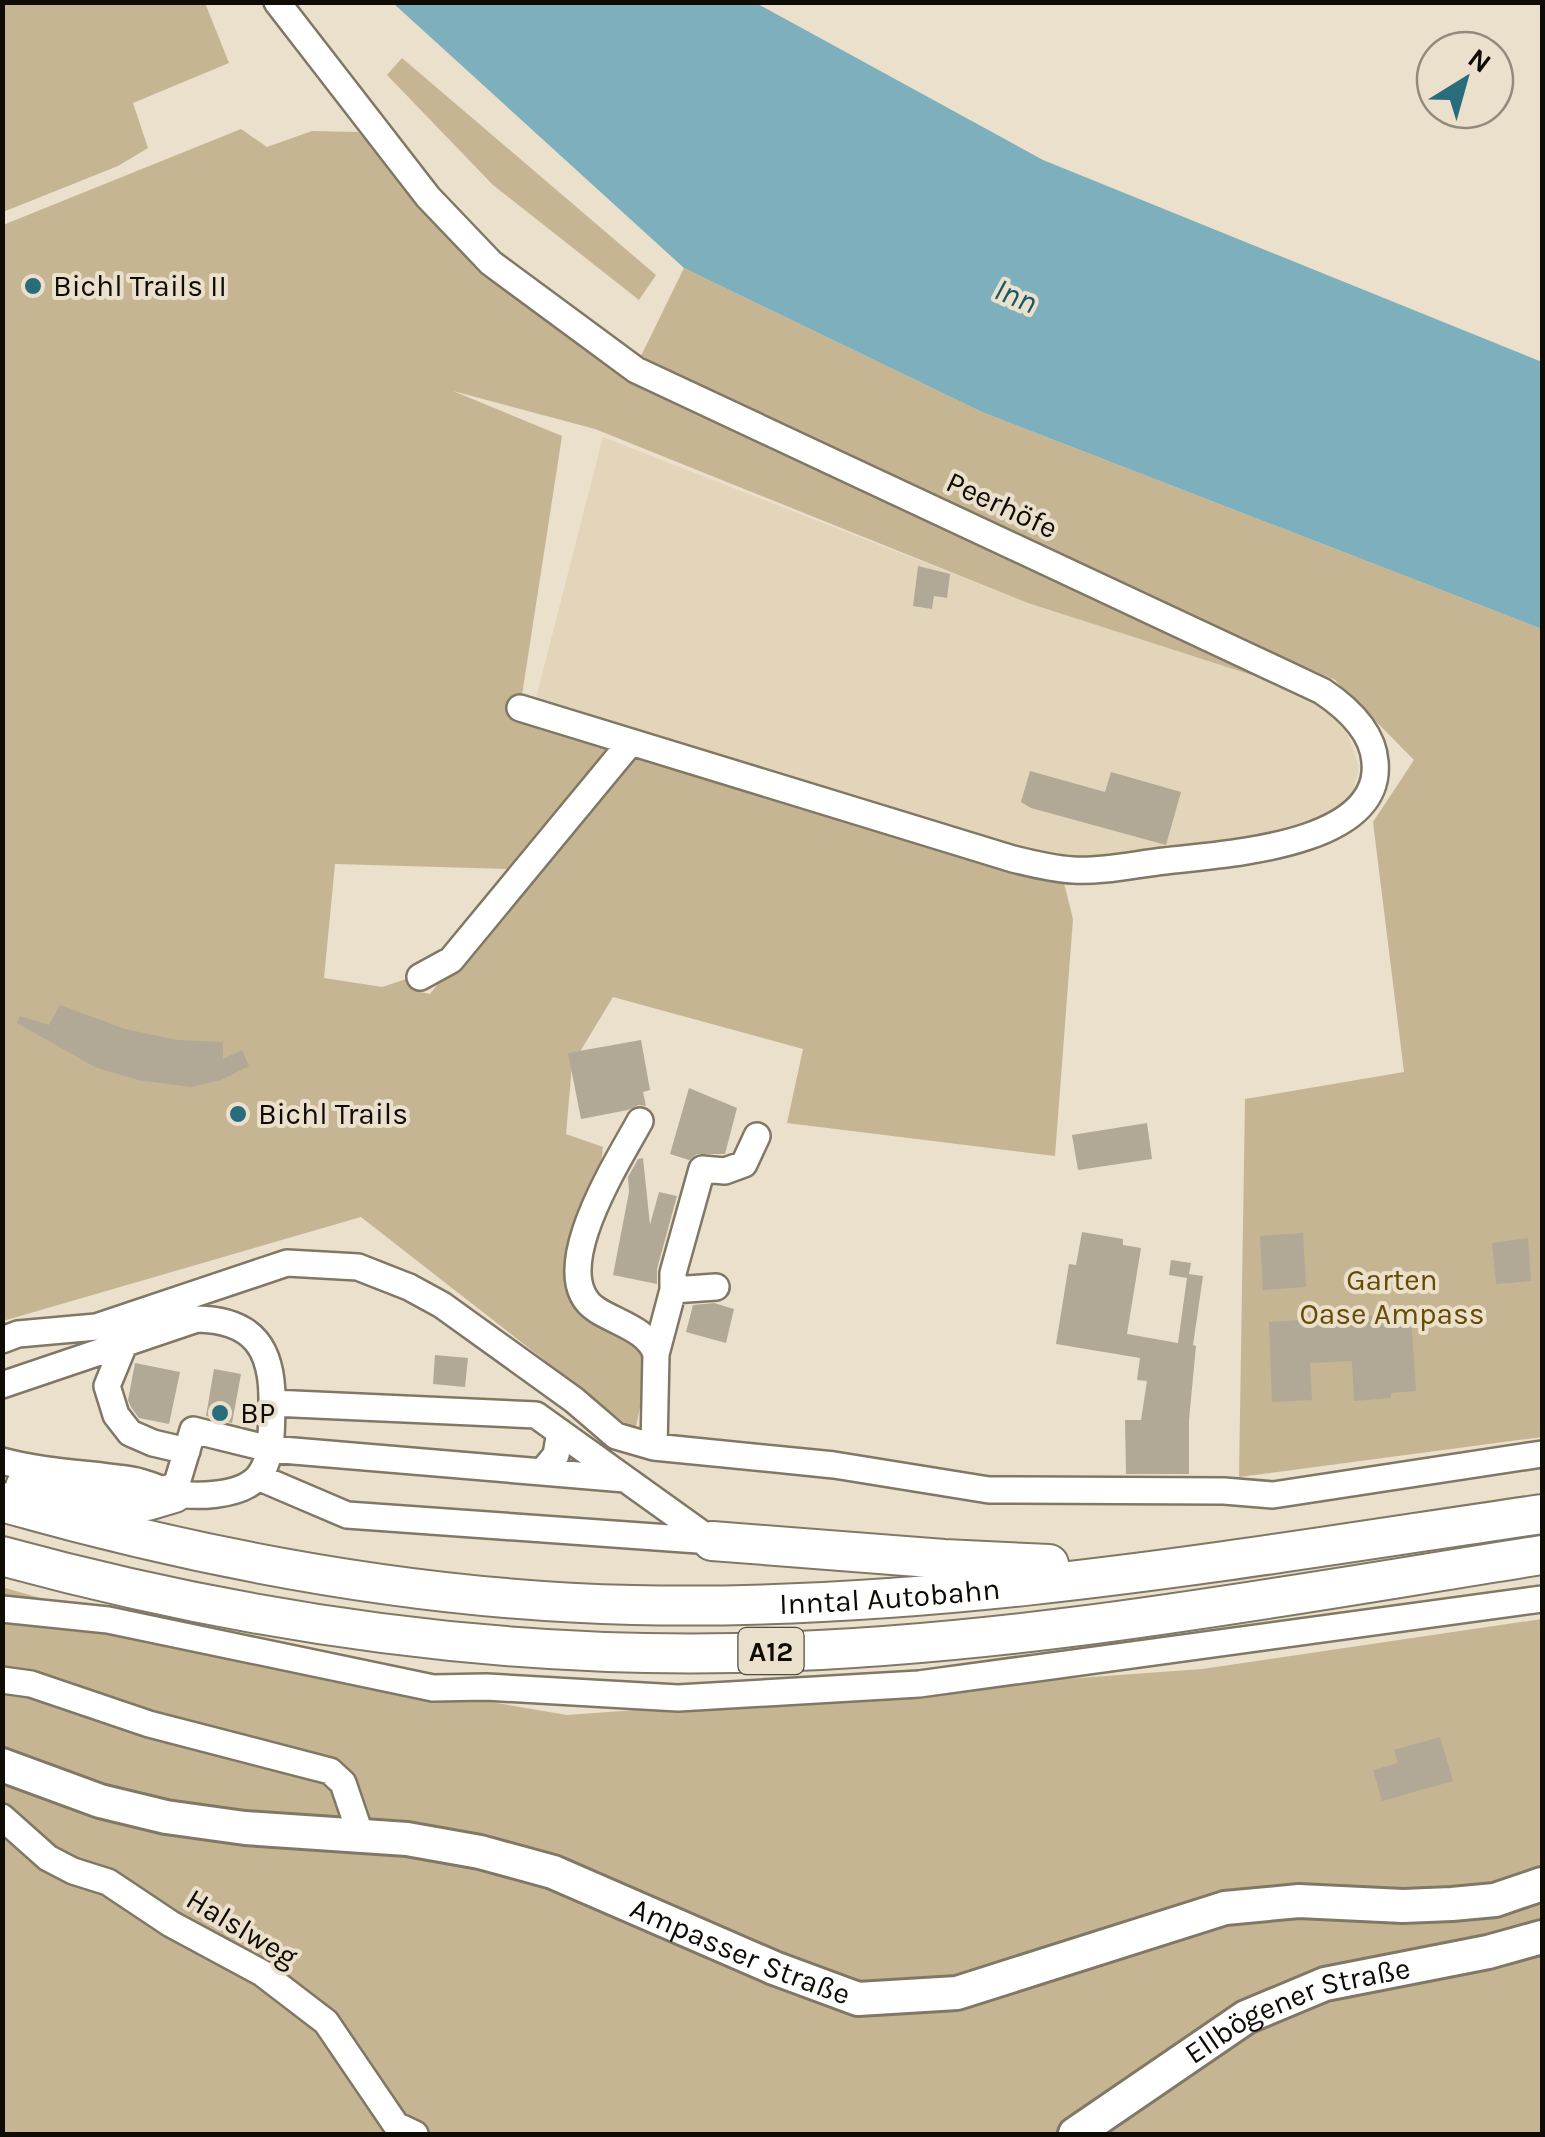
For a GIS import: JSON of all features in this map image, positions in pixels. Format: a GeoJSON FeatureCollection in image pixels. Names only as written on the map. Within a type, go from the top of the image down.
{"type":"FeatureCollection","features":[{"type":"Feature","properties":{"kind":"highway"},"geometry":{"type":"LineString","coordinates":[[2,1483],[70,1495],[147,1501],[174,1493]]}},
{"type":"Feature","properties":{"kind":"highway","name":"Inntal Autobahn"},"geometry":{"type":"LineString","coordinates":[[2,1502],[176,1548],[287,1571],[490,1596],[596,1603],[753,1605],[946,1595],[1150,1571],[1542,1514]]}},
{"type":"Feature","properties":{"kind":"highway"},"geometry":{"type":"LineString","coordinates":[[712,1541],[1042,1564],[1108,1559],[1150,1571]]}},
{"type":"Feature","properties":{"kind":"highway","name":"Inntal Autobahn"},"geometry":{"type":"LineString","coordinates":[[2,1556],[77,1576],[274,1617],[475,1645],[736,1653],[940,1641],[1148,1617],[1542,1555]]}},
{"type":"Feature","properties":{"kind":"main road","name":"Ampasser Straße"},"geometry":{"type":"LineString","coordinates":[[2,1764],[100,1800],[166,1817],[245,1828],[407,1838],[480,1852],[553,1872],[774,1968],[858,1998],[957,1992],[1225,1908],[1299,1902],[1452,1904],[1495,1900],[1542,1884]]}},
{"type":"Feature","properties":{"kind":"main road","name":"Ellbögener Straße"},"geometry":{"type":"LineString","coordinates":[[1076,2134],[1246,2018],[1325,1984],[1488,1952],[1542,1937]]}},
{"type":"Feature","properties":{"kind":"street","name":"Peerhöfe"},"geometry":{"type":"LineString","coordinates":[[277,2],[428,196],[491,263],[636,370],[1322,691],[1354,717],[1372,746],[1376,772],[1370,790],[1347,818],[1328,830],[1266,849],[1078,871],[1013,859],[520,708]]}},
{"type":"Feature","properties":{"kind":"street"},"geometry":{"type":"LineString","coordinates":[[420,977],[451,960],[631,742]]}},
{"type":"Feature","properties":{"kind":"street"},"geometry":{"type":"LineString","coordinates":[[640,1121],[590,1214],[580,1247],[578,1280],[592,1307],[652,1343],[656,1354]]}},
{"type":"Feature","properties":{"kind":"street"},"geometry":{"type":"LineString","coordinates":[[654,1448],[656,1354],[674,1290],[673,1273],[702,1169],[725,1171],[744,1164],[757,1136]]}},
{"type":"Feature","properties":{"kind":"street"},"geometry":{"type":"LineString","coordinates":[[2,1340],[33,1332],[96,1328],[288,1263],[358,1268],[410,1287],[442,1305],[616,1436],[654,1448],[834,1466],[989,1490],[1224,1491],[1273,1495],[1542,1454]]}},
{"type":"Feature","properties":{"kind":"street"},"geometry":{"type":"LineString","coordinates":[[674,1290],[716,1287]]}},
{"type":"Feature","properties":{"kind":"street"},"geometry":{"type":"LineString","coordinates":[[2,1385],[198,1320],[230,1323],[248,1331],[262,1348],[272,1380],[270,1449],[258,1477],[236,1491],[174,1493],[136,1480],[63,1474],[2,1461]]}},
{"type":"Feature","properties":{"kind":"street"},"geometry":{"type":"LineString","coordinates":[[123,1347],[107,1386],[116,1415],[130,1433],[187,1451]]}},
{"type":"Feature","properties":{"kind":"street"},"geometry":{"type":"LineString","coordinates":[[272,1402],[536,1415],[712,1541]]}},
{"type":"Feature","properties":{"kind":"street"},"geometry":{"type":"LineString","coordinates":[[542,1472],[565,1435],[588,1412]]}},
{"type":"Feature","properties":{"kind":"street"},"geometry":{"type":"LineString","coordinates":[[174,1493],[193,1430],[270,1449],[625,1478]]}},
{"type":"Feature","properties":{"kind":"street"},"geometry":{"type":"LineString","coordinates":[[258,1477],[347,1516],[712,1541]]}},
{"type":"Feature","properties":{"kind":"street"},"geometry":{"type":"LineString","coordinates":[[2,1609],[108,1620],[433,1688],[486,1687],[678,1698],[919,1684],[1542,1599]]}},
{"type":"Feature","properties":{"kind":"street"},"geometry":{"type":"LineString","coordinates":[[2,1680],[31,1684],[149,1724],[330,1771],[342,1783],[361,1836]]}},
{"type":"Feature","properties":{"kind":"street","name":"Halslweg"},"geometry":{"type":"LineString","coordinates":[[2,1817],[48,1858],[72,1871],[108,1882],[171,1924],[262,1974],[326,2022],[396,2124],[415,2134]]}},
{"type":"Feature","properties":{"kind":"shaded area"},"geometry":{"type":"Polygon","coordinates":[[[603,437],[1028,603],[1290,687],[1332,710],[1346,730],[1359,767],[1352,796],[1323,818],[1223,848],[1099,863],[1015,846],[536,698],[603,437]]]}},
{"type":"Feature","properties":{"kind":"green space"},"geometry":{"type":"Polygon","coordinates":[[[3,2],[205,3],[229,63],[133,103],[148,148],[118,166],[3,212],[3,2]]]}},
{"type":"Feature","properties":{"kind":"green space"},"geometry":{"type":"Polygon","coordinates":[[[402,58],[656,275],[639,300],[493,185],[387,75],[402,58]]]}},
{"type":"Feature","properties":{"kind":"green space"},"geometry":{"type":"Polygon","coordinates":[[[241,129],[267,147],[312,131],[358,132],[485,270],[631,376],[1289,687],[1028,603],[595,429],[453,391],[562,436],[520,708],[653,764],[1040,880],[1064,883],[1073,919],[1055,1156],[787,1123],[803,1049],[613,997],[572,1065],[566,1134],[603,1147],[586,1287],[657,1327],[635,1431],[361,1217],[3,1321],[3,225],[241,129]],[[335,864],[324,978],[382,987],[430,971],[416,991],[430,994],[507,895],[508,869],[335,864]]]}},
{"type":"Feature","properties":{"kind":"green space","name":"Garten Oase Ampass"},"geometry":{"type":"Polygon","coordinates":[[[684,268],[982,412],[1542,629],[1542,1437],[1239,1477],[1245,1099],[1404,1072],[1373,822],[1414,760],[1335,680],[1010,537],[641,356],[684,268]]]}},
{"type":"Feature","properties":{"kind":"green space"},"geometry":{"type":"Polygon","coordinates":[[[2,1587],[233,1654],[567,1715],[1202,1669],[1542,1619],[1542,2134],[3,2134],[2,1587]]]}},
{"type":"Feature","properties":{"kind":"water","name":"Inn"},"geometry":{"type":"Polygon","coordinates":[[[393,3],[756,3],[1043,160],[1542,362],[1542,629],[982,412],[684,268],[393,3]]]}},
{"type":"Feature","properties":{"kind":"building"},"geometry":{"type":"Polygon","coordinates":[[[918,566],[950,574],[947,598],[934,596],[932,609],[913,606],[918,566]]]}},
{"type":"Feature","properties":{"kind":"building"},"geometry":{"type":"Polygon","coordinates":[[[1030,771],[1105,792],[1111,772],[1181,792],[1166,845],[1031,808],[1021,802],[1030,771]]]}},
{"type":"Feature","properties":{"kind":"building"},"geometry":{"type":"Polygon","coordinates":[[[60,1005],[125,1029],[177,1040],[223,1042],[223,1059],[242,1050],[249,1066],[221,1080],[191,1087],[138,1080],[95,1067],[17,1023],[20,1016],[49,1025],[60,1005]]]}},
{"type":"Feature","properties":{"kind":"building"},"geometry":{"type":"Polygon","coordinates":[[[641,1040],[650,1090],[643,1092],[646,1106],[581,1119],[568,1053],[641,1040]]]}},
{"type":"Feature","properties":{"kind":"building"},"geometry":{"type":"Polygon","coordinates":[[[689,1088],[737,1108],[725,1154],[697,1154],[689,1160],[670,1154],[689,1088]]]}},
{"type":"Feature","properties":{"kind":"building"},"geometry":{"type":"Polygon","coordinates":[[[1147,1123],[1152,1159],[1078,1170],[1072,1135],[1147,1123]]]}},
{"type":"Feature","properties":{"kind":"building"},"geometry":{"type":"Polygon","coordinates":[[[643,1158],[650,1225],[659,1192],[677,1196],[657,1269],[657,1284],[613,1275],[629,1192],[628,1177],[638,1159],[643,1158]]]}},
{"type":"Feature","properties":{"kind":"building"},"geometry":{"type":"Polygon","coordinates":[[[1082,1232],[1123,1239],[1123,1245],[1141,1248],[1127,1334],[1178,1343],[1187,1278],[1169,1275],[1171,1260],[1191,1263],[1189,1274],[1203,1276],[1193,1345],[1196,1346],[1189,1474],[1126,1474],[1125,1420],[1141,1420],[1147,1381],[1137,1380],[1140,1358],[1056,1344],[1069,1264],[1076,1265],[1082,1232]]]}},
{"type":"Feature","properties":{"kind":"building"},"geometry":{"type":"Polygon","coordinates":[[[1303,1233],[1306,1287],[1263,1290],[1260,1236],[1303,1233]]]}},
{"type":"Feature","properties":{"kind":"building"},"geometry":{"type":"Polygon","coordinates":[[[1528,1238],[1531,1281],[1496,1284],[1492,1243],[1528,1238]]]}},
{"type":"Feature","properties":{"kind":"building"},"geometry":{"type":"Polygon","coordinates":[[[1362,1269],[1363,1285],[1348,1286],[1347,1270],[1362,1269]]]}},
{"type":"Feature","properties":{"kind":"building"},"geometry":{"type":"Polygon","coordinates":[[[714,1303],[734,1309],[726,1343],[686,1332],[693,1305],[714,1303]]]}},
{"type":"Feature","properties":{"kind":"building"},"geometry":{"type":"Polygon","coordinates":[[[1411,1316],[1416,1391],[1354,1401],[1352,1361],[1310,1363],[1312,1400],[1272,1402],[1269,1322],[1411,1316]]]}},
{"type":"Feature","properties":{"kind":"building"},"geometry":{"type":"Polygon","coordinates":[[[435,1355],[468,1358],[465,1387],[433,1384],[435,1355]]]}},
{"type":"Feature","properties":{"kind":"building"},"geometry":{"type":"Polygon","coordinates":[[[135,1363],[180,1372],[169,1424],[139,1418],[131,1407],[128,1400],[135,1363]]]}},
{"type":"Feature","properties":{"kind":"building"},"geometry":{"type":"Polygon","coordinates":[[[214,1369],[241,1374],[232,1423],[206,1416],[214,1369]]]}},
{"type":"Feature","properties":{"kind":"building"},"geometry":{"type":"Polygon","coordinates":[[[1440,1737],[1453,1781],[1382,1801],[1373,1770],[1398,1763],[1394,1750],[1440,1737]]]}},
{"type":"Feature","properties":{"kind":"place","name":"Bichl Trails II"},"geometry":{"type":"Point","coordinates":[33,286]}},
{"type":"Feature","properties":{"kind":"place","name":"Bichl Trails"},"geometry":{"type":"Point","coordinates":[238,1114]}},
{"type":"Feature","properties":{"kind":"place","name":"BP"},"geometry":{"type":"Point","coordinates":[220,1413]}}]}
